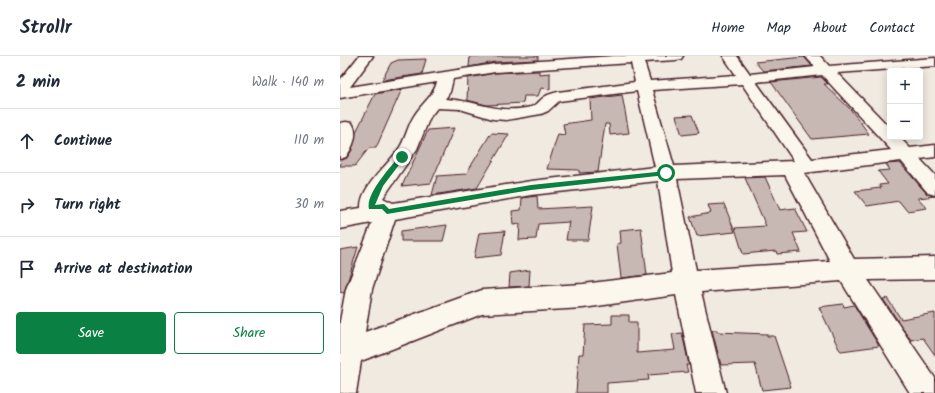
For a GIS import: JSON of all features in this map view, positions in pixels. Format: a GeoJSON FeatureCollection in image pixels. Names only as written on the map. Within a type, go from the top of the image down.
{"type":"FeatureCollection","features":[{"type":"Feature","properties":{"kind":"street"},"geometry":{"type":"LineString","coordinates":[[340,90],[366,56]]}},
{"type":"Feature","properties":{"kind":"street"},"geometry":{"type":"LineString","coordinates":[[340,93],[446,77],[495,62],[676,56]]}},
{"type":"Feature","properties":{"kind":"street"},"geometry":{"type":"LineString","coordinates":[[730,56],[748,79],[799,167],[847,270],[927,393]]}},
{"type":"Feature","properties":{"kind":"street"},"geometry":{"type":"LineString","coordinates":[[812,56],[906,155],[935,188]]}},
{"type":"Feature","properties":{"kind":"street"},"geometry":{"type":"LineString","coordinates":[[636,58],[666,173],[686,282],[711,393]]}},
{"type":"Feature","properties":{"kind":"street"},"geometry":{"type":"LineString","coordinates":[[431,103],[462,104],[493,114],[506,114],[535,111],[540,109],[551,99],[558,97],[644,86],[748,79],[935,62]]}},
{"type":"Feature","properties":{"kind":"street"},"geometry":{"type":"LineString","coordinates":[[387,211],[384,206],[371,207],[373,198],[387,175],[408,149],[417,124],[431,103],[442,92],[446,77]]}},
{"type":"Feature","properties":{"kind":"street"},"geometry":{"type":"LineString","coordinates":[[340,153],[346,142],[346,126]]}},
{"type":"Feature","properties":{"kind":"street"},"geometry":{"type":"LineString","coordinates":[[340,220],[531,188],[666,173],[799,167],[935,151]]}},
{"type":"Feature","properties":{"kind":"street"},"geometry":{"type":"LineString","coordinates":[[341,393],[344,354],[359,289],[387,211]]}},
{"type":"Feature","properties":{"kind":"street"},"geometry":{"type":"LineString","coordinates":[[344,354],[482,302],[583,296],[686,282],[847,270],[935,268]]}},
{"type":"Feature","properties":{"kind":"building"},"geometry":{"type":"Polygon","coordinates":[[[470,56],[538,56],[538,60],[495,62],[469,67],[470,56]]]}},
{"type":"Feature","properties":{"kind":"building"},"geometry":{"type":"Polygon","coordinates":[[[804,57],[812,66],[763,71],[755,62],[804,57]]]}},
{"type":"Feature","properties":{"kind":"building"},"geometry":{"type":"Polygon","coordinates":[[[426,59],[422,74],[382,80],[391,63],[398,60],[426,59]]]}},
{"type":"Feature","properties":{"kind":"building"},"geometry":{"type":"Polygon","coordinates":[[[539,71],[539,74],[550,73],[550,89],[541,88],[538,96],[524,96],[523,103],[487,105],[467,100],[468,78],[495,73],[539,71]]]}},
{"type":"Feature","properties":{"kind":"building"},"geometry":{"type":"Polygon","coordinates":[[[821,77],[828,84],[824,84],[851,110],[869,134],[812,139],[771,82],[821,77]]]}},
{"type":"Feature","properties":{"kind":"building"},"geometry":{"type":"Polygon","coordinates":[[[402,89],[376,148],[369,148],[355,166],[340,166],[342,160],[347,158],[352,150],[356,132],[375,94],[402,89]]]}},
{"type":"Feature","properties":{"kind":"building"},"geometry":{"type":"Polygon","coordinates":[[[622,95],[629,133],[610,135],[609,124],[605,124],[598,172],[579,173],[579,170],[547,169],[558,134],[565,135],[563,124],[591,120],[590,99],[622,95]]]}},
{"type":"Feature","properties":{"kind":"building"},"geometry":{"type":"Polygon","coordinates":[[[692,115],[699,133],[682,135],[676,116],[692,115]]]}},
{"type":"Feature","properties":{"kind":"building"},"geometry":{"type":"Polygon","coordinates":[[[454,128],[431,183],[402,186],[428,130],[454,128]]]}},
{"type":"Feature","properties":{"kind":"building"},"geometry":{"type":"Polygon","coordinates":[[[491,133],[509,134],[477,188],[432,195],[437,176],[466,174],[491,133]]]}},
{"type":"Feature","properties":{"kind":"building"},"geometry":{"type":"Polygon","coordinates":[[[900,163],[927,194],[935,196],[918,198],[927,208],[907,211],[899,201],[867,206],[855,191],[881,188],[879,185],[888,184],[878,171],[890,170],[886,164],[900,163]]]}},
{"type":"Feature","properties":{"kind":"building"},"geometry":{"type":"Polygon","coordinates":[[[765,177],[780,210],[795,208],[807,232],[793,233],[801,252],[777,254],[776,251],[743,254],[735,228],[766,226],[745,178],[765,177]]]}},
{"type":"Feature","properties":{"kind":"building"},"geometry":{"type":"Polygon","coordinates":[[[537,196],[538,209],[593,206],[588,240],[566,240],[569,222],[538,224],[536,239],[519,240],[520,224],[513,225],[512,211],[521,210],[522,198],[537,196]]]}},
{"type":"Feature","properties":{"kind":"building"},"geometry":{"type":"Polygon","coordinates":[[[724,204],[735,232],[697,236],[690,217],[711,213],[708,205],[724,204]]]}},
{"type":"Feature","properties":{"kind":"building"},"geometry":{"type":"Polygon","coordinates":[[[447,225],[443,241],[401,241],[401,231],[447,225]]]}},
{"type":"Feature","properties":{"kind":"building"},"geometry":{"type":"Polygon","coordinates":[[[641,228],[647,275],[621,278],[617,244],[621,243],[620,230],[641,228]]]}},
{"type":"Feature","properties":{"kind":"building"},"geometry":{"type":"Polygon","coordinates":[[[505,231],[501,255],[474,258],[479,233],[505,231]]]}},
{"type":"Feature","properties":{"kind":"building"},"geometry":{"type":"Polygon","coordinates":[[[358,247],[344,293],[340,292],[340,250],[358,247]]]}},
{"type":"Feature","properties":{"kind":"building"},"geometry":{"type":"Polygon","coordinates":[[[530,270],[529,286],[509,287],[510,273],[530,270]]]}},
{"type":"Feature","properties":{"kind":"building"},"geometry":{"type":"Polygon","coordinates":[[[887,298],[901,319],[935,313],[935,355],[923,338],[911,340],[883,299],[887,298]]]}},
{"type":"Feature","properties":{"kind":"building"},"geometry":{"type":"Polygon","coordinates":[[[843,304],[844,307],[854,305],[879,346],[841,351],[839,349],[819,307],[843,304]]]}},
{"type":"Feature","properties":{"kind":"building"},"geometry":{"type":"Polygon","coordinates":[[[612,315],[629,315],[629,322],[637,322],[637,353],[675,350],[672,334],[682,333],[689,365],[686,365],[688,372],[648,375],[649,380],[607,383],[607,393],[576,393],[579,354],[583,354],[585,325],[612,324],[612,315]]]}},
{"type":"Feature","properties":{"kind":"building"},"geometry":{"type":"Polygon","coordinates":[[[712,330],[717,330],[718,332],[767,334],[767,336],[774,336],[791,387],[762,390],[755,364],[721,365],[712,330]]]}},
{"type":"Feature","properties":{"kind":"route"},"geometry":{"type":"LineString","coordinates":[[402,157],[381,184],[373,198],[371,207],[384,206],[387,211],[531,188],[666,173]]}}]}
